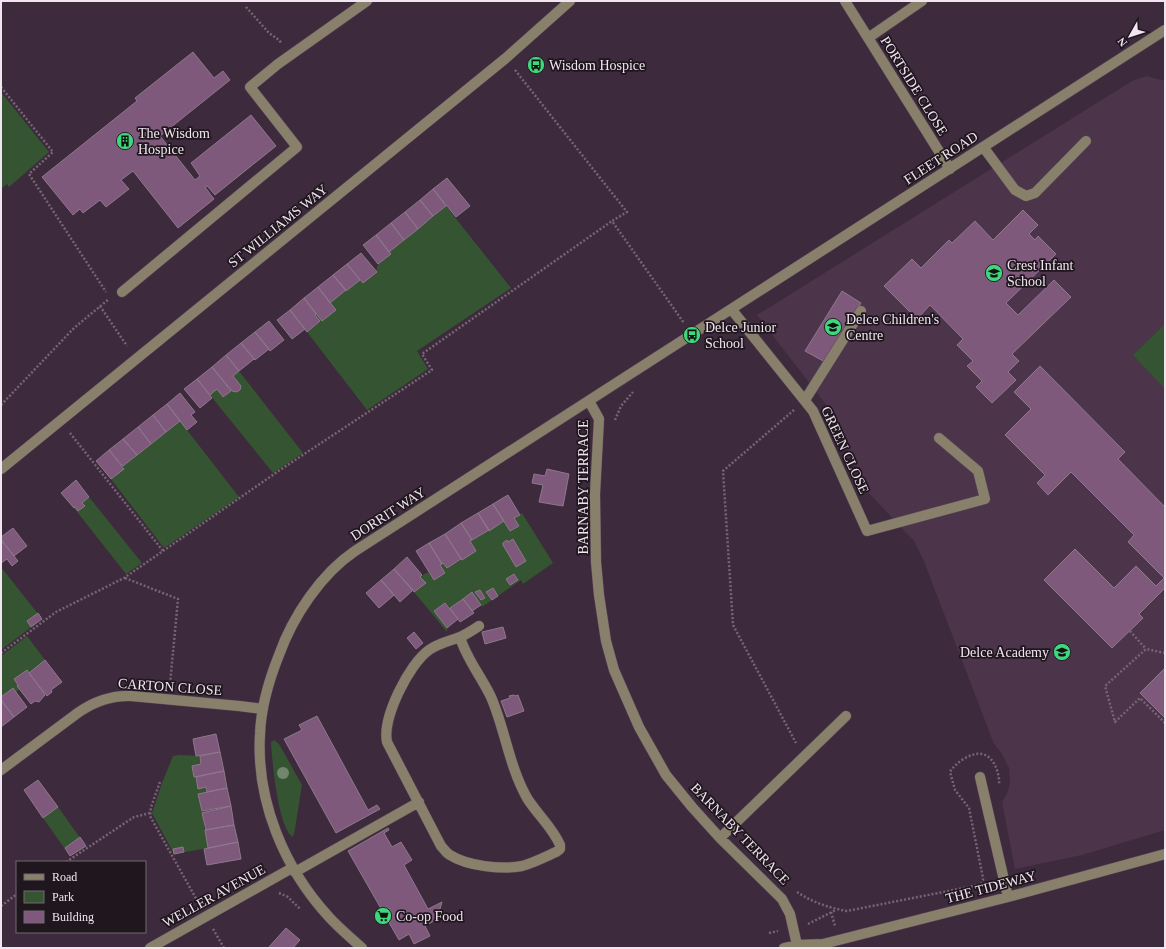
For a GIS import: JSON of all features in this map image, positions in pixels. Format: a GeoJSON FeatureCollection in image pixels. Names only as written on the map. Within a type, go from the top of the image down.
{"type":"FeatureCollection","features":[{"type":"Feature","properties":{"kind":"street"},"geometry":{"type":"LineString","coordinates":[[122,292],[296,147],[250,86],[278,64],[368,1]]}},
{"type":"Feature","properties":{"kind":"street","name":"ST WILLIAMS WAY"},"geometry":{"type":"LineString","coordinates":[[1,469],[431,120],[506,58],[570,1]]}},
{"type":"Feature","properties":{"kind":"street","name":"PORTSIDE CLOSE"},"geometry":{"type":"LineString","coordinates":[[845,1],[950,169]]}},
{"type":"Feature","properties":{"kind":"street","name":"PORTSIDE CLOSE"},"geometry":{"type":"LineString","coordinates":[[868,38],[922,1]]}},
{"type":"Feature","properties":{"kind":"street","name":"FLEET ROAD"},"geometry":{"type":"LineString","coordinates":[[732,310],[950,169],[1164,34]]}},
{"type":"Feature","properties":{"kind":"street"},"geometry":{"type":"LineString","coordinates":[[984,148],[1015,190],[1026,196],[1035,192],[1086,141]]}},
{"type":"Feature","properties":{"kind":"street","name":"DORRIT WAY"},"geometry":{"type":"LineString","coordinates":[[362,948],[329,918],[307,890],[294,870],[275,830],[263,780],[260,735],[263,710],[274,669],[285,638],[294,622],[311,596],[338,565],[356,551],[692,334],[732,310]]}},
{"type":"Feature","properties":{"kind":"street","name":"GREEN CLOSE"},"geometry":{"type":"LineString","coordinates":[[732,310],[814,411],[867,531],[985,499],[978,471],[939,438]]}},
{"type":"Feature","properties":{"kind":"street"},"geometry":{"type":"LineString","coordinates":[[805,400],[861,311]]}},
{"type":"Feature","properties":{"kind":"street","name":"BARNABY TERRACE"},"geometry":{"type":"LineString","coordinates":[[589,401],[599,419],[595,494],[595,541],[599,595],[609,654],[619,683],[638,728],[656,759],[680,792],[720,838],[782,898],[790,914],[797,945]]}},
{"type":"Feature","properties":{"kind":"street"},"geometry":{"type":"LineString","coordinates":[[460,637],[463,647],[491,697],[519,782],[533,808],[551,831],[560,846],[560,849],[556,852],[524,865],[505,868],[480,865],[458,859],[446,852],[387,742],[385,733],[390,714],[408,673],[417,660],[435,646],[460,637],[480,626]]}},
{"type":"Feature","properties":{"kind":"street","name":"CARTON CLOSE"},"geometry":{"type":"LineString","coordinates":[[1,770],[79,712],[98,701],[113,697],[127,696],[239,706],[263,710]]}},
{"type":"Feature","properties":{"kind":"street"},"geometry":{"type":"LineString","coordinates":[[720,838],[846,716]]}},
{"type":"Feature","properties":{"kind":"street"},"geometry":{"type":"LineString","coordinates":[[980,777],[1008,897]]}},
{"type":"Feature","properties":{"kind":"street","name":"WELLER AVENUE"},"geometry":{"type":"LineString","coordinates":[[150,948],[419,802]]}},
{"type":"Feature","properties":{"kind":"street","name":"THE TIDEWAY"},"geometry":{"type":"LineString","coordinates":[[784,948],[797,945],[823,944],[1008,897],[1165,854]]}},
{"type":"Feature","properties":{"kind":"path"},"geometry":{"type":"LineString","coordinates":[[246,7],[268,33],[279,40],[283,45]]}},
{"type":"Feature","properties":{"kind":"path"},"geometry":{"type":"LineString","coordinates":[[1,653],[56,612],[124,578],[275,474],[432,370],[422,354],[627,212],[519,74]]}},
{"type":"Feature","properties":{"kind":"path"},"geometry":{"type":"LineString","coordinates":[[1,87],[53,152],[29,174],[110,298],[74,328],[1,405]]}},
{"type":"Feature","properties":{"kind":"path"},"geometry":{"type":"LineString","coordinates":[[612,221],[692,334]]}},
{"type":"Feature","properties":{"kind":"path"},"geometry":{"type":"LineString","coordinates":[[100,306],[127,346]]}},
{"type":"Feature","properties":{"kind":"path"},"geometry":{"type":"LineString","coordinates":[[614,424],[622,406],[628,397],[637,389]]}},
{"type":"Feature","properties":{"kind":"path"},"geometry":{"type":"LineString","coordinates":[[804,758],[733,625],[723,471],[805,400]]}},
{"type":"Feature","properties":{"kind":"path"},"geometry":{"type":"LineString","coordinates":[[70,433],[163,551]]}},
{"type":"Feature","properties":{"kind":"path"},"geometry":{"type":"LineString","coordinates":[[124,578],[178,599],[169,700]]}},
{"type":"Feature","properties":{"kind":"path"},"geometry":{"type":"LineString","coordinates":[[1130,631],[1146,649],[1165,653]]}},
{"type":"Feature","properties":{"kind":"path"},"geometry":{"type":"LineString","coordinates":[[1146,649],[1105,686],[1115,722],[1140,698],[1165,723]]}},
{"type":"Feature","properties":{"kind":"path"},"geometry":{"type":"LineString","coordinates":[[160,782],[150,816],[206,917]]}},
{"type":"Feature","properties":{"kind":"path"},"geometry":{"type":"LineString","coordinates":[[68,861],[134,817],[150,813]]}},
{"type":"Feature","properties":{"kind":"path"},"geometry":{"type":"LineString","coordinates":[[796,891],[816,903],[847,911],[1004,880]]}},
{"type":"Feature","properties":{"kind":"path"},"geometry":{"type":"LineString","coordinates":[[275,894],[278,893],[288,896],[304,914]]}},
{"type":"Feature","properties":{"kind":"path"},"geometry":{"type":"LineString","coordinates":[[1,906],[16,895]]}},
{"type":"Feature","properties":{"kind":"path"},"geometry":{"type":"LineString","coordinates":[[207,932],[213,928],[224,948]]}},
{"type":"Feature","properties":{"kind":"shaded area"},"geometry":{"type":"Polygon","coordinates":[[[1147,76],[1165,81],[1165,830],[1082,855],[1015,869],[1002,802],[1007,794],[1010,783],[1009,768],[1002,754],[994,744],[923,559],[914,541],[867,491],[827,406],[757,315],[1132,81],[1147,76]]]}},
{"type":"Feature","properties":{"kind":"green space"},"geometry":{"type":"Polygon","coordinates":[[[1,92],[49,152],[9,187],[7,184],[1,189],[1,92]]]}},
{"type":"Feature","properties":{"kind":"green space"},"geometry":{"type":"Polygon","coordinates":[[[446,206],[511,288],[417,351],[428,369],[367,410],[307,332],[320,321],[315,315],[336,310],[330,303],[360,280],[376,272],[378,264],[391,254],[389,252],[446,206]]]}},
{"type":"Feature","properties":{"kind":"green space"},"geometry":{"type":"Polygon","coordinates":[[[1165,324],[1165,389],[1133,355],[1165,324]]]}},
{"type":"Feature","properties":{"kind":"green space"},"geometry":{"type":"Polygon","coordinates":[[[239,371],[303,453],[273,473],[210,395],[217,389],[223,397],[231,391],[225,383],[232,391],[240,391],[241,386],[233,376],[239,371]]]}},
{"type":"Feature","properties":{"kind":"green space"},"geometry":{"type":"Polygon","coordinates":[[[180,421],[239,497],[164,548],[111,479],[124,469],[123,466],[180,421]]]}},
{"type":"Feature","properties":{"kind":"green space"},"geometry":{"type":"Polygon","coordinates":[[[89,497],[142,563],[126,574],[74,508],[75,507],[79,511],[85,506],[82,503],[89,497]]]}},
{"type":"Feature","properties":{"kind":"green space"},"geometry":{"type":"Polygon","coordinates":[[[522,513],[553,563],[523,584],[521,580],[482,607],[481,605],[472,611],[463,599],[450,608],[445,603],[434,611],[447,628],[447,632],[414,592],[425,583],[420,577],[428,572],[434,580],[445,573],[440,565],[443,563],[447,568],[476,551],[470,541],[504,521],[510,531],[519,526],[514,518],[522,513]]]}},
{"type":"Feature","properties":{"kind":"green space"},"geometry":{"type":"Polygon","coordinates":[[[1,567],[42,619],[1,650],[1,567]]]}},
{"type":"Feature","properties":{"kind":"green space"},"geometry":{"type":"Polygon","coordinates":[[[27,636],[45,660],[29,673],[26,670],[14,679],[20,689],[16,692],[13,688],[1,697],[1,656],[27,636]]]}},
{"type":"Feature","properties":{"kind":"green space"},"geometry":{"type":"Polygon","coordinates":[[[274,740],[279,744],[302,785],[293,837],[283,821],[277,793],[271,742],[274,740]]]}},
{"type":"Feature","properties":{"kind":"green space"},"geometry":{"type":"Polygon","coordinates":[[[173,756],[200,756],[201,764],[194,777],[196,777],[198,788],[206,787],[207,792],[198,794],[202,811],[210,811],[202,813],[208,848],[174,854],[152,813],[173,756]]]}},
{"type":"Feature","properties":{"kind":"green space"},"geometry":{"type":"Polygon","coordinates":[[[58,807],[86,846],[70,856],[43,818],[58,807]]]}},
{"type":"Feature","properties":{"kind":"building","name":"The Wisdom Hospice"},"geometry":{"type":"Polygon","coordinates":[[[193,52],[214,78],[223,71],[230,80],[160,136],[195,180],[200,176],[191,163],[251,115],[276,146],[215,195],[207,186],[205,187],[214,199],[178,228],[133,171],[121,180],[129,189],[106,207],[100,200],[83,213],[80,209],[73,215],[42,177],[137,101],[135,98],[193,52]]]}},
{"type":"Feature","properties":{"kind":"building"},"geometry":{"type":"Polygon","coordinates":[[[447,178],[470,206],[456,217],[433,189],[447,178]]]}},
{"type":"Feature","properties":{"kind":"building"},"geometry":{"type":"Polygon","coordinates":[[[433,189],[446,206],[433,216],[420,200],[433,189]]]}},
{"type":"Feature","properties":{"kind":"building"},"geometry":{"type":"Polygon","coordinates":[[[420,200],[433,216],[418,229],[405,212],[420,200]]]}},
{"type":"Feature","properties":{"kind":"building"},"geometry":{"type":"Polygon","coordinates":[[[1023,210],[1038,225],[1029,234],[1035,240],[1038,236],[1056,254],[1006,303],[1018,315],[1054,280],[1071,297],[1012,354],[1019,361],[1008,372],[1016,380],[992,403],[976,387],[982,381],[967,366],[973,361],[957,345],[963,339],[930,305],[917,319],[884,286],[912,259],[921,268],[949,240],[952,243],[975,221],[993,240],[1023,210]]]}},
{"type":"Feature","properties":{"kind":"building"},"geometry":{"type":"Polygon","coordinates":[[[405,212],[418,229],[404,240],[391,223],[405,212]]]}},
{"type":"Feature","properties":{"kind":"building"},"geometry":{"type":"Polygon","coordinates":[[[391,223],[404,240],[389,252],[376,235],[391,223]]]}},
{"type":"Feature","properties":{"kind":"building"},"geometry":{"type":"Polygon","coordinates":[[[376,235],[391,254],[378,264],[363,245],[376,235]]]}},
{"type":"Feature","properties":{"kind":"building"},"geometry":{"type":"Polygon","coordinates":[[[361,253],[377,272],[363,283],[347,264],[361,253]]]}},
{"type":"Feature","properties":{"kind":"building"},"geometry":{"type":"Polygon","coordinates":[[[347,264],[360,280],[346,291],[333,275],[347,264]]]}},
{"type":"Feature","properties":{"kind":"building"},"geometry":{"type":"Polygon","coordinates":[[[333,275],[346,290],[330,303],[318,287],[333,275]]]}},
{"type":"Feature","properties":{"kind":"building"},"geometry":{"type":"Polygon","coordinates":[[[318,287],[336,310],[322,321],[304,298],[318,287]]]}},
{"type":"Feature","properties":{"kind":"building","name":"Delce Children's Centre"},"geometry":{"type":"Polygon","coordinates":[[[842,291],[861,303],[825,362],[805,351],[842,291]]]}},
{"type":"Feature","properties":{"kind":"building"},"geometry":{"type":"Polygon","coordinates":[[[304,298],[320,321],[307,332],[290,310],[304,298]]]}},
{"type":"Feature","properties":{"kind":"building"},"geometry":{"type":"Polygon","coordinates":[[[290,310],[305,329],[292,339],[277,320],[290,310]]]}},
{"type":"Feature","properties":{"kind":"building"},"geometry":{"type":"Polygon","coordinates":[[[269,321],[284,340],[270,351],[255,332],[269,321]]]}},
{"type":"Feature","properties":{"kind":"building"},"geometry":{"type":"Polygon","coordinates":[[[255,332],[269,349],[255,360],[241,343],[255,332]]]}},
{"type":"Feature","properties":{"kind":"building"},"geometry":{"type":"Polygon","coordinates":[[[241,343],[254,359],[239,371],[226,355],[241,343]]]}},
{"type":"Feature","properties":{"kind":"building"},"geometry":{"type":"Polygon","coordinates":[[[226,355],[239,371],[233,376],[241,386],[240,390],[237,392],[232,391],[212,367],[226,355]]]}},
{"type":"Feature","properties":{"kind":"building"},"geometry":{"type":"Polygon","coordinates":[[[1040,366],[1125,452],[1118,459],[1165,507],[1165,588],[1139,614],[1143,618],[1112,648],[1044,580],[1075,549],[1114,588],[1136,566],[1156,586],[1164,578],[1128,542],[1134,535],[1071,472],[1048,495],[1037,483],[1045,475],[1005,435],[1031,409],[1014,392],[1040,366]]]}},
{"type":"Feature","properties":{"kind":"building"},"geometry":{"type":"Polygon","coordinates":[[[212,367],[231,391],[223,397],[217,389],[210,395],[197,379],[212,367]]]}},
{"type":"Feature","properties":{"kind":"building"},"geometry":{"type":"Polygon","coordinates":[[[197,379],[212,398],[200,408],[184,389],[197,379]]]}},
{"type":"Feature","properties":{"kind":"building"},"geometry":{"type":"Polygon","coordinates":[[[180,393],[195,412],[191,415],[197,422],[187,430],[167,404],[180,393]]]}},
{"type":"Feature","properties":{"kind":"building"},"geometry":{"type":"Polygon","coordinates":[[[167,404],[180,421],[166,432],[153,415],[167,404]]]}},
{"type":"Feature","properties":{"kind":"building"},"geometry":{"type":"Polygon","coordinates":[[[153,415],[166,432],[151,444],[138,427],[153,415]]]}},
{"type":"Feature","properties":{"kind":"building"},"geometry":{"type":"Polygon","coordinates":[[[138,427],[151,444],[137,455],[123,439],[138,427]]]}},
{"type":"Feature","properties":{"kind":"building"},"geometry":{"type":"Polygon","coordinates":[[[123,439],[137,455],[123,466],[109,450],[123,439]]]}},
{"type":"Feature","properties":{"kind":"building"},"geometry":{"type":"Polygon","coordinates":[[[109,450],[124,469],[111,479],[96,461],[109,450]]]}},
{"type":"Feature","properties":{"kind":"building"},"geometry":{"type":"Polygon","coordinates":[[[547,469],[569,474],[563,506],[539,502],[543,485],[532,483],[534,474],[545,476],[547,469]]]}},
{"type":"Feature","properties":{"kind":"building"},"geometry":{"type":"Polygon","coordinates":[[[76,480],[89,497],[82,503],[85,506],[78,511],[61,493],[76,480]]]}},
{"type":"Feature","properties":{"kind":"building"},"geometry":{"type":"Polygon","coordinates":[[[508,495],[520,515],[514,518],[519,526],[510,531],[493,504],[508,495]]]}},
{"type":"Feature","properties":{"kind":"building"},"geometry":{"type":"Polygon","coordinates":[[[493,504],[504,521],[489,531],[478,513],[493,504]]]}},
{"type":"Feature","properties":{"kind":"building"},"geometry":{"type":"Polygon","coordinates":[[[478,513],[489,530],[472,540],[461,523],[478,513]]]}},
{"type":"Feature","properties":{"kind":"building"},"geometry":{"type":"Polygon","coordinates":[[[461,523],[472,540],[470,541],[476,551],[462,560],[445,534],[461,523]]]}},
{"type":"Feature","properties":{"kind":"building"},"geometry":{"type":"Polygon","coordinates":[[[13,528],[27,546],[14,556],[1,540],[1,537],[13,528]]]}},
{"type":"Feature","properties":{"kind":"building"},"geometry":{"type":"Polygon","coordinates":[[[445,534],[461,559],[447,568],[443,563],[442,564],[429,543],[445,534]]]}},
{"type":"Feature","properties":{"kind":"building"},"geometry":{"type":"Polygon","coordinates":[[[513,539],[526,561],[516,567],[503,545],[503,543],[507,540],[508,542],[513,539]]]}},
{"type":"Feature","properties":{"kind":"building"},"geometry":{"type":"Polygon","coordinates":[[[1,540],[18,561],[12,566],[7,559],[1,563],[1,540]]]}},
{"type":"Feature","properties":{"kind":"building"},"geometry":{"type":"Polygon","coordinates":[[[429,543],[442,564],[440,565],[445,573],[434,580],[416,551],[429,543]]]}},
{"type":"Feature","properties":{"kind":"building"},"geometry":{"type":"Polygon","coordinates":[[[407,557],[422,575],[420,577],[426,583],[414,592],[394,569],[407,557]]]}},
{"type":"Feature","properties":{"kind":"building"},"geometry":{"type":"Polygon","coordinates":[[[394,569],[413,590],[400,602],[381,580],[394,569]]]}},
{"type":"Feature","properties":{"kind":"building"},"geometry":{"type":"Polygon","coordinates":[[[514,574],[518,580],[510,585],[506,579],[514,574]]]}},
{"type":"Feature","properties":{"kind":"building"},"geometry":{"type":"Polygon","coordinates":[[[381,580],[394,595],[379,608],[366,593],[381,580]]]}},
{"type":"Feature","properties":{"kind":"building"},"geometry":{"type":"Polygon","coordinates":[[[493,588],[498,596],[492,600],[486,592],[493,588]]]}},
{"type":"Feature","properties":{"kind":"building"},"geometry":{"type":"Polygon","coordinates":[[[480,590],[485,598],[481,600],[475,592],[480,590]]]}},
{"type":"Feature","properties":{"kind":"building"},"geometry":{"type":"Polygon","coordinates":[[[472,592],[481,605],[472,611],[463,599],[472,592]]]}},
{"type":"Feature","properties":{"kind":"building"},"geometry":{"type":"Polygon","coordinates":[[[463,599],[474,613],[460,622],[450,608],[463,599]]]}},
{"type":"Feature","properties":{"kind":"building"},"geometry":{"type":"Polygon","coordinates":[[[445,603],[458,619],[447,628],[434,611],[445,603]]]}},
{"type":"Feature","properties":{"kind":"building"},"geometry":{"type":"Polygon","coordinates":[[[38,613],[42,619],[31,627],[27,621],[38,613]]]}},
{"type":"Feature","properties":{"kind":"building"},"geometry":{"type":"Polygon","coordinates":[[[503,627],[506,638],[485,644],[482,632],[503,627]]]}},
{"type":"Feature","properties":{"kind":"building"},"geometry":{"type":"Polygon","coordinates":[[[414,632],[423,643],[416,649],[407,638],[414,632]]]}},
{"type":"Feature","properties":{"kind":"building"},"geometry":{"type":"Polygon","coordinates":[[[45,660],[62,682],[51,690],[52,692],[47,696],[29,673],[45,660]]]}},
{"type":"Feature","properties":{"kind":"building"},"geometry":{"type":"Polygon","coordinates":[[[1165,668],[1165,718],[1140,693],[1165,668]]]}},
{"type":"Feature","properties":{"kind":"building"},"geometry":{"type":"Polygon","coordinates":[[[27,670],[45,695],[39,702],[35,701],[31,704],[17,686],[18,685],[14,679],[27,670]]]}},
{"type":"Feature","properties":{"kind":"building"},"geometry":{"type":"Polygon","coordinates":[[[13,688],[27,707],[14,717],[1,700],[1,697],[13,688]]]}},
{"type":"Feature","properties":{"kind":"building"},"geometry":{"type":"Polygon","coordinates":[[[514,695],[518,695],[524,711],[507,717],[501,701],[514,695]]]}},
{"type":"Feature","properties":{"kind":"building"},"geometry":{"type":"Polygon","coordinates":[[[2,701],[14,717],[1,727],[1,702],[2,701]]]}},
{"type":"Feature","properties":{"kind":"building"},"geometry":{"type":"Polygon","coordinates":[[[317,716],[368,810],[377,805],[380,809],[336,833],[284,739],[302,730],[299,725],[317,716]]]}},
{"type":"Feature","properties":{"kind":"building"},"geometry":{"type":"Polygon","coordinates":[[[216,734],[220,752],[196,756],[193,739],[216,734]]]}},
{"type":"Feature","properties":{"kind":"building"},"geometry":{"type":"Polygon","coordinates":[[[220,752],[224,771],[194,777],[192,766],[201,764],[200,756],[220,752]]]}},
{"type":"Feature","properties":{"kind":"building"},"geometry":{"type":"Polygon","coordinates":[[[224,771],[227,788],[207,792],[206,787],[198,789],[196,777],[224,771]]]}},
{"type":"Feature","properties":{"kind":"building"},"geometry":{"type":"Polygon","coordinates":[[[38,780],[58,807],[43,818],[24,790],[38,780]]]}},
{"type":"Feature","properties":{"kind":"building"},"geometry":{"type":"Polygon","coordinates":[[[227,788],[231,806],[202,811],[198,794],[227,788]]]}},
{"type":"Feature","properties":{"kind":"building"},"geometry":{"type":"Polygon","coordinates":[[[231,806],[234,825],[206,830],[202,813],[231,806]]]}},
{"type":"Feature","properties":{"kind":"building"},"geometry":{"type":"Polygon","coordinates":[[[234,825],[238,842],[208,848],[205,830],[234,825]]]}},
{"type":"Feature","properties":{"kind":"building"},"geometry":{"type":"Polygon","coordinates":[[[388,828],[389,830],[384,833],[392,847],[401,842],[412,860],[404,865],[428,909],[442,902],[440,909],[435,912],[439,918],[425,926],[430,936],[414,944],[409,934],[399,940],[348,851],[388,828]]]}},
{"type":"Feature","properties":{"kind":"building"},"geometry":{"type":"Polygon","coordinates":[[[80,837],[86,846],[70,856],[65,848],[80,837]]]}},
{"type":"Feature","properties":{"kind":"building"},"geometry":{"type":"Polygon","coordinates":[[[238,842],[241,859],[207,865],[204,849],[238,842]]]}},
{"type":"Feature","properties":{"kind":"building"},"geometry":{"type":"Polygon","coordinates":[[[183,847],[184,852],[174,854],[173,849],[183,847]]]}},
{"type":"Feature","properties":{"kind":"building"},"geometry":{"type":"Polygon","coordinates":[[[286,928],[300,940],[293,948],[268,948],[286,928]]]}},
{"type":"Feature","properties":{"kind":"place","name":"Wisdom Hospice"},"geometry":{"type":"Point","coordinates":[536,65]}},
{"type":"Feature","properties":{"kind":"place","name":"The Wisdom Hospice"},"geometry":{"type":"Point","coordinates":[125,141]}},
{"type":"Feature","properties":{"kind":"place","name":"Crest Infant School"},"geometry":{"type":"Point","coordinates":[994,273]}},
{"type":"Feature","properties":{"kind":"place","name":"Delce Children's Centre"},"geometry":{"type":"Point","coordinates":[833,327]}},
{"type":"Feature","properties":{"kind":"place","name":"Delce Junior School"},"geometry":{"type":"Point","coordinates":[692,335]}},
{"type":"Feature","properties":{"kind":"place","name":"Delce Academy"},"geometry":{"type":"Point","coordinates":[1062,652]}},
{"type":"Feature","properties":{"kind":"place","name":"Co-op Food"},"geometry":{"type":"Point","coordinates":[383,916]}}]}
